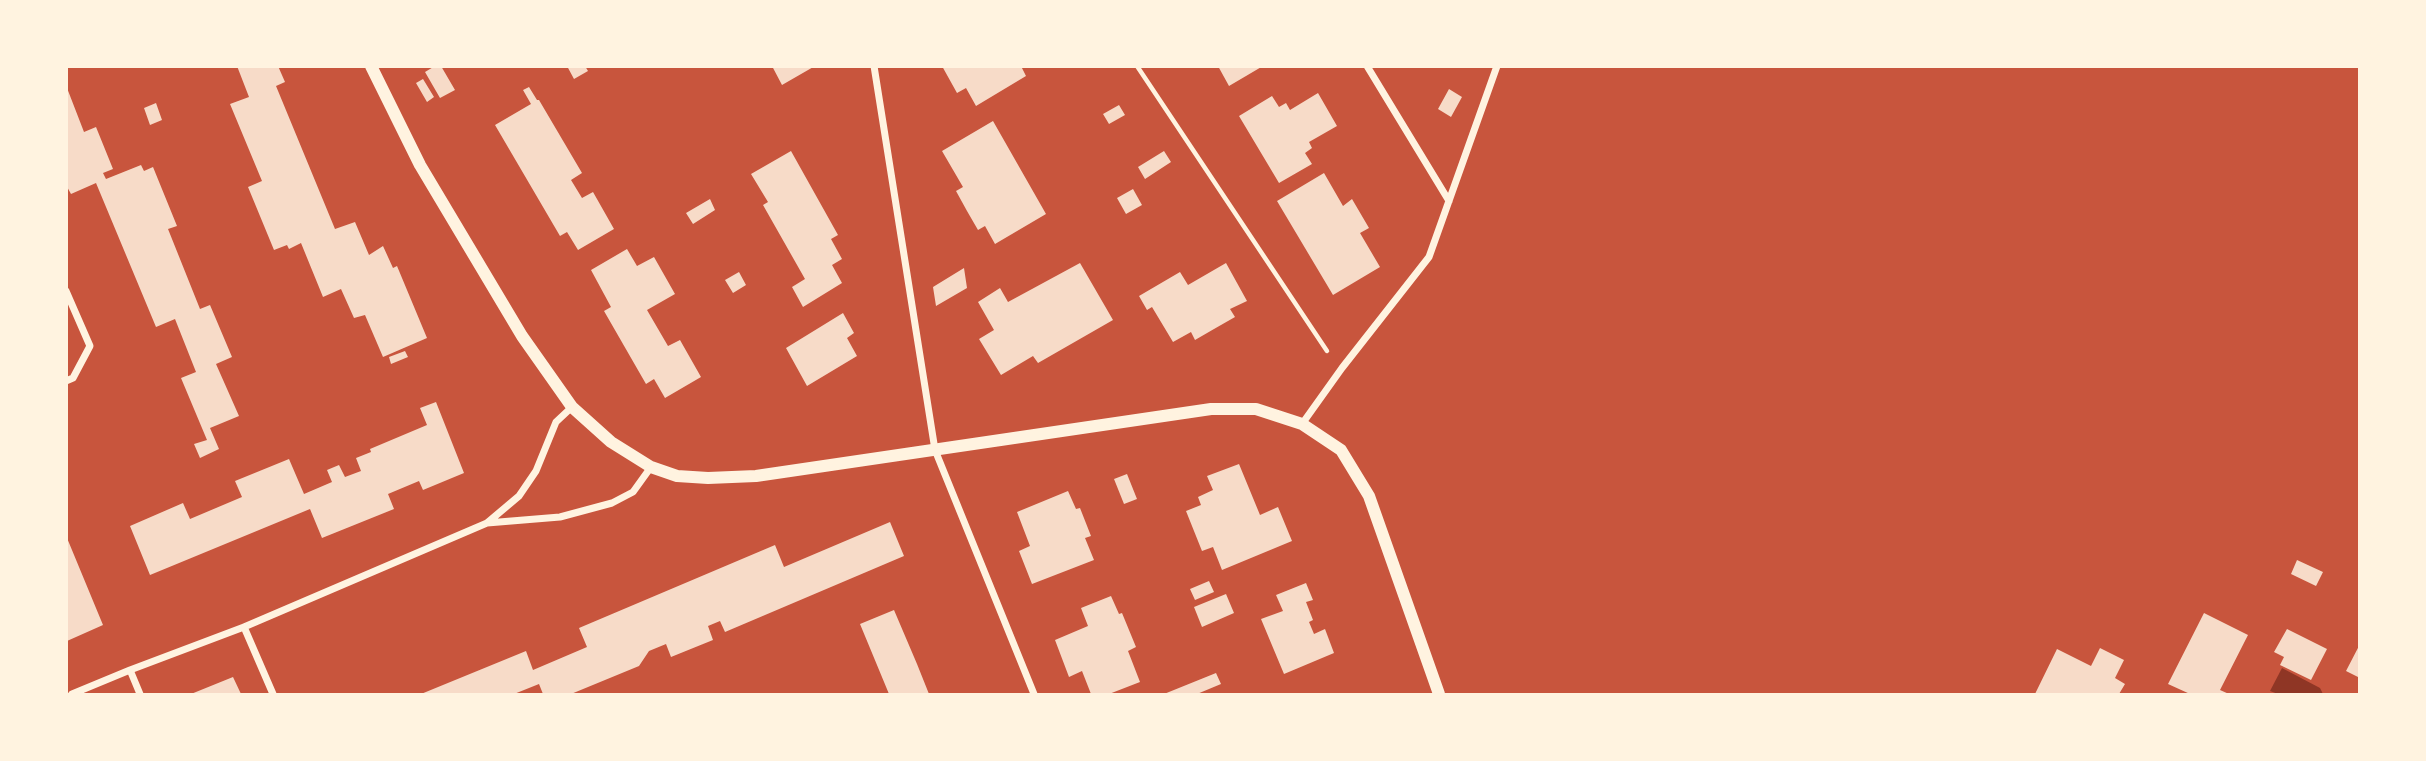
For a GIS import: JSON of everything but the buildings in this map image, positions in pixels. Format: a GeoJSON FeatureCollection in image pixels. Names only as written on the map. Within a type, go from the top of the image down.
{"type":"FeatureCollection","features":[{"type":"Feature","properties":{"kind":"street"},"geometry":{"type":"LineString","coordinates":[[370,66],[420,165],[522,336],[572,407],[611,442],[650,467],[687,477],[756,476],[1211,409],[1256,409],[1302,424],[1341,450],[1369,496],[1439,695]]}},
{"type":"Feature","properties":{"kind":"street"},"geometry":{"type":"LineString","coordinates":[[874,66],[935,450],[1034,695]]}},
{"type":"Feature","properties":{"kind":"street"},"geometry":{"type":"LineString","coordinates":[[1367,66],[1449,201]]}},
{"type":"Feature","properties":{"kind":"street"},"geometry":{"type":"LineString","coordinates":[[1302,424],[1342,368],[1430,257],[1497,66]]}},
{"type":"Feature","properties":{"kind":"street"},"geometry":{"type":"LineString","coordinates":[[66,291],[90,346],[74,378],[66,381]]}},
{"type":"Feature","properties":{"kind":"street"},"geometry":{"type":"LineString","coordinates":[[72,695],[244,627],[487,523],[519,496],[536,471],[556,422],[572,407]]}},
{"type":"Feature","properties":{"kind":"street"},"geometry":{"type":"LineString","coordinates":[[487,523],[560,517],[612,503],[633,492],[650,467]]}},
{"type":"Feature","properties":{"kind":"street"},"geometry":{"type":"LineString","coordinates":[[244,627],[273,695]]}},
{"type":"Feature","properties":{"kind":"street"},"geometry":{"type":"LineString","coordinates":[[130,670],[140,695]]}},
{"type":"Feature","properties":{"kind":"path"},"geometry":{"type":"LineString","coordinates":[[1137,66],[1321,344],[1342,368]]}},
{"type":"Feature","properties":{"kind":"shaded area"},"geometry":{"type":"Polygon","coordinates":[[[2282,668],[2320,688],[2323,694],[2278,694],[2270,691],[2282,668]]]}}]}
